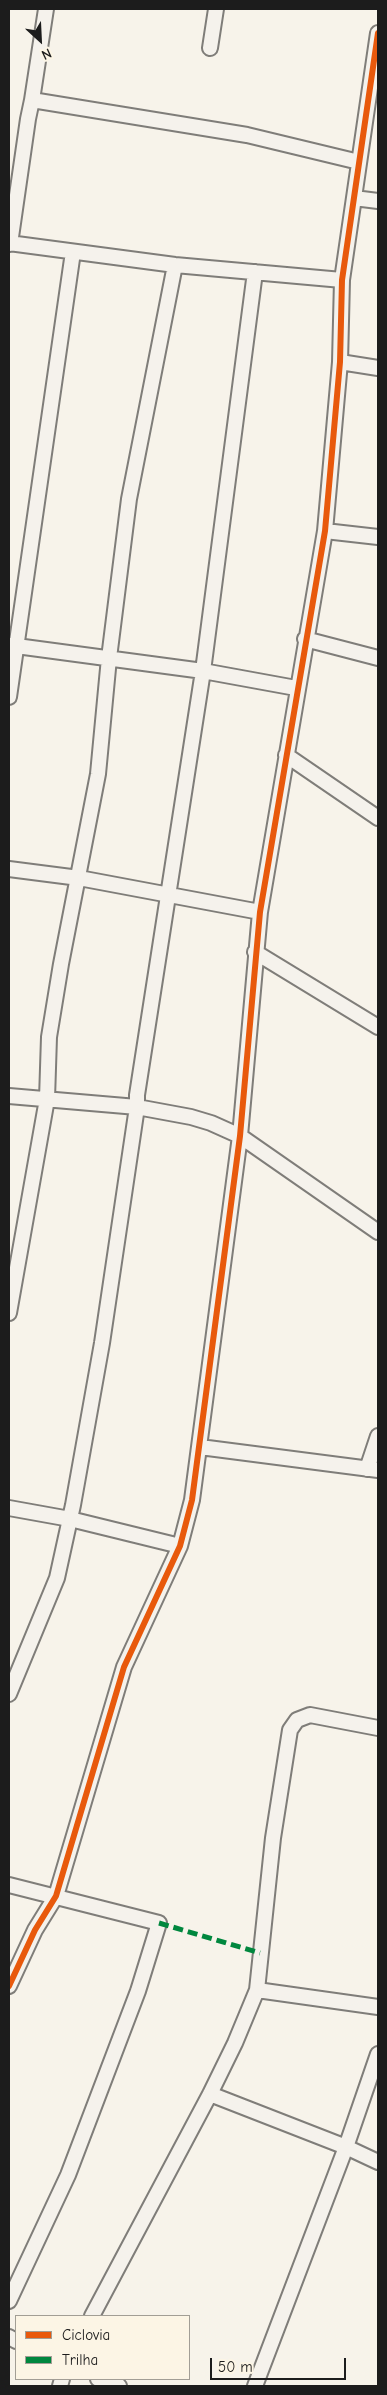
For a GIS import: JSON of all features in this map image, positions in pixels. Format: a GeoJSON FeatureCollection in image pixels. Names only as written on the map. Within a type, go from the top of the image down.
{"type":"FeatureCollection","features":[{"type":"Feature","properties":{"kind":"street"},"geometry":{"type":"LineString","coordinates":[[46,9],[9,244],[175,265],[342,280]]}},
{"type":"Feature","properties":{"kind":"street"},"geometry":{"type":"LineString","coordinates":[[210,48],[216,9]]}},
{"type":"Feature","properties":{"kind":"street"},"geometry":{"type":"LineString","coordinates":[[9,1986],[35,1930],[56,1896],[124,1668],[180,1546],[192,1500],[240,1136],[260,912],[296,688],[325,531],[340,362],[342,280],[378,40]]}},
{"type":"Feature","properties":{"kind":"street"},"geometry":{"type":"LineString","coordinates":[[32,100],[247,135],[359,162]]}},
{"type":"Feature","properties":{"kind":"street"},"geometry":{"type":"LineString","coordinates":[[354,198],[378,201]]}},
{"type":"Feature","properties":{"kind":"street"},"geometry":{"type":"LineString","coordinates":[[9,697],[12,646],[73,252]]}},
{"type":"Feature","properties":{"kind":"street"},"geometry":{"type":"LineString","coordinates":[[9,1313],[47,1099],[49,1036],[98,774],[109,658],[129,499],[175,265]]}},
{"type":"Feature","properties":{"kind":"street"},"geometry":{"type":"LineString","coordinates":[[9,1694],[56,1578],[70,1519],[102,1343],[137,1107],[138,1086],[203,671],[256,272]]}},
{"type":"Feature","properties":{"kind":"street"},"geometry":{"type":"LineString","coordinates":[[340,362],[378,368]]}},
{"type":"Feature","properties":{"kind":"street"},"geometry":{"type":"LineString","coordinates":[[325,531],[378,537]]}},
{"type":"Feature","properties":{"kind":"street"},"geometry":{"type":"LineString","coordinates":[[305,639],[378,658]]}},
{"type":"Feature","properties":{"kind":"street"},"geometry":{"type":"LineString","coordinates":[[12,646],[203,671],[296,688]]}},
{"type":"Feature","properties":{"kind":"street"},"geometry":{"type":"LineString","coordinates":[[286,756],[378,818]]}},
{"type":"Feature","properties":{"kind":"street"},"geometry":{"type":"LineString","coordinates":[[9,868],[79,878],[260,912]]}},
{"type":"Feature","properties":{"kind":"street"},"geometry":{"type":"LineString","coordinates":[[255,952],[378,1027]]}},
{"type":"Feature","properties":{"kind":"street"},"geometry":{"type":"LineString","coordinates":[[9,1096],[137,1107],[191,1117],[240,1136],[378,1232]]}},
{"type":"Feature","properties":{"kind":"street"},"geometry":{"type":"LineString","coordinates":[[200,1447],[372,1469],[378,1436]]}},
{"type":"Feature","properties":{"kind":"street"},"geometry":{"type":"LineString","coordinates":[[9,1508],[70,1519],[180,1546]]}},
{"type":"Feature","properties":{"kind":"street"},"geometry":{"type":"LineString","coordinates":[[93,2315],[236,2043],[257,1990],[273,1838],[290,1730],[297,1720],[310,1715],[378,1728]]}},
{"type":"Feature","properties":{"kind":"street"},"geometry":{"type":"LineString","coordinates":[[9,1885],[159,1923],[138,1991],[68,2175],[9,2301]]}},
{"type":"Feature","properties":{"kind":"street"},"geometry":{"type":"LineString","coordinates":[[257,1990],[378,2007]]}},
{"type":"Feature","properties":{"kind":"street"},"geometry":{"type":"LineString","coordinates":[[255,2386],[346,2147],[378,2054]]}},
{"type":"Feature","properties":{"kind":"street"},"geometry":{"type":"LineString","coordinates":[[210,2094],[346,2147],[378,2162]]}},
{"type":"Feature","properties":{"kind":"street"},"geometry":{"type":"LineString","coordinates":[[101,2380],[119,2386]]}},
{"type":"Feature","properties":{"kind":"marked path"},"geometry":{"type":"LineString","coordinates":[[159,1923],[260,1953]]}},
{"type":"Feature","properties":{"kind":"cycle path"},"geometry":{"type":"LineString","coordinates":[[9,1986],[35,1930],[56,1896],[124,1667],[180,1546],[192,1500],[240,1136],[260,912],[325,531],[340,362],[342,280],[378,33]]}}]}
